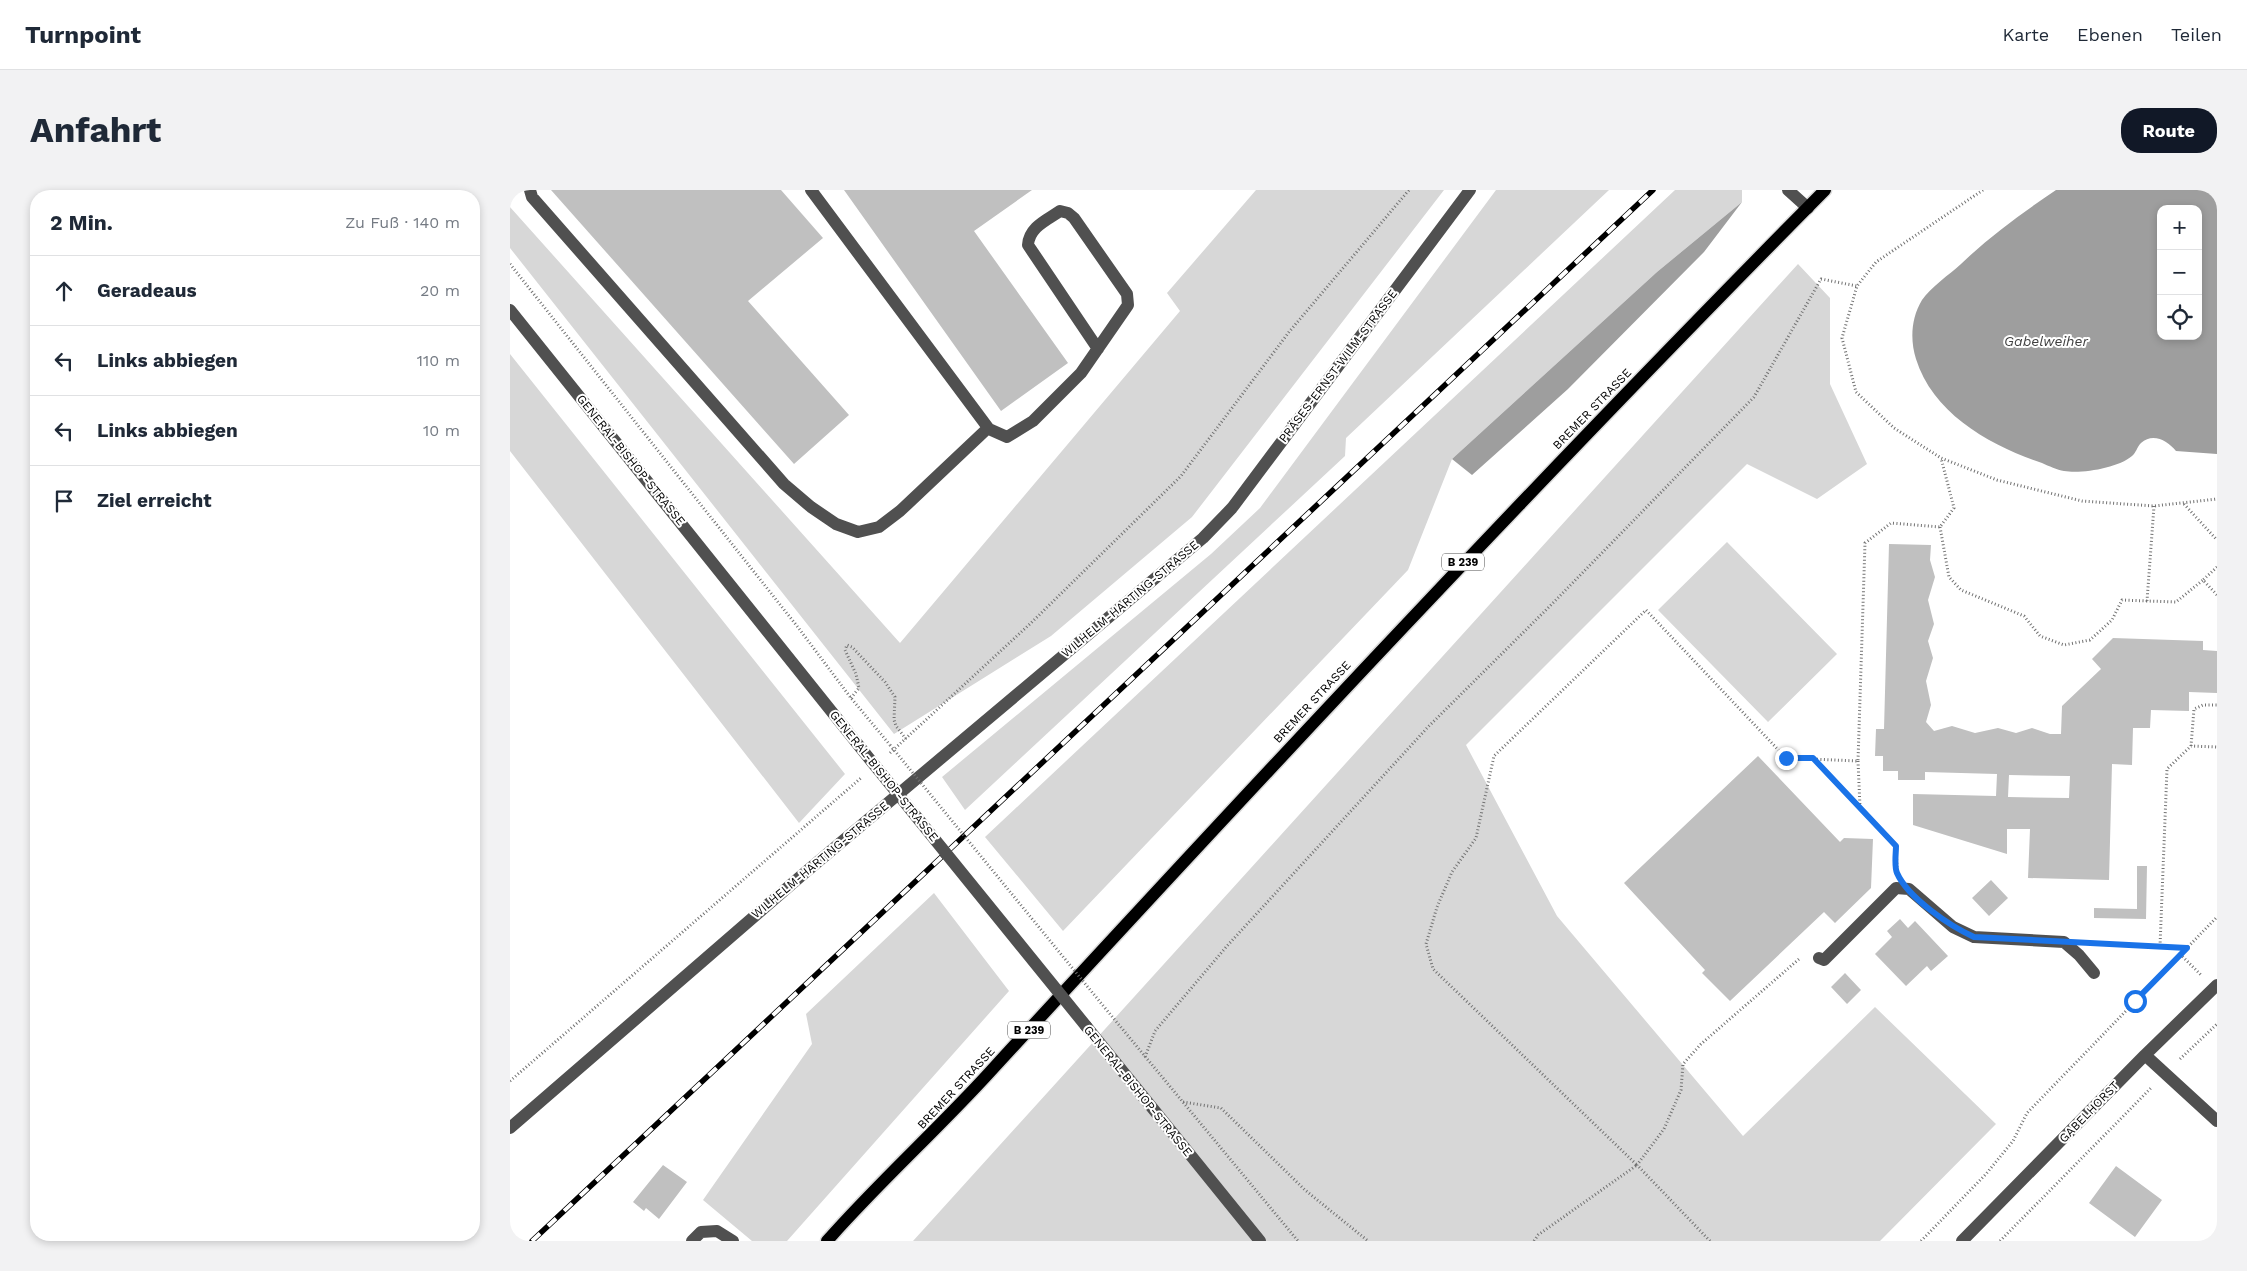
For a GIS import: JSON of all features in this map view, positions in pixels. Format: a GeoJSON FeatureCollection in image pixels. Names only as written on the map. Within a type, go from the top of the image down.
{"type":"FeatureCollection","features":[{"type":"Feature","properties":{"kind":"main road","name":"BREMER STRASSE"},"geometry":{"type":"LineString","coordinates":[[827,1241],[948,1118],[1294,741],[1488,535],[1825,190]]}},
{"type":"Feature","properties":{"kind":"street"},"geometry":{"type":"LineString","coordinates":[[530,190],[532,197],[784,484],[811,507],[836,524],[858,532],[879,527],[900,511],[988,428]]}},
{"type":"Feature","properties":{"kind":"street"},"geometry":{"type":"LineString","coordinates":[[811,190],[988,428],[1007,437],[1033,421],[1081,373],[1098,349],[1128,305],[1127,294],[1074,218],[1068,213],[1060,212],[1036,228],[1028,236],[1028,245],[1098,349]]}},
{"type":"Feature","properties":{"kind":"street","name":"PRÄSES-ERNST-WILM-STRASSE"},"geometry":{"type":"LineString","coordinates":[[1203,538],[1232,508],[1470,190]]}},
{"type":"Feature","properties":{"kind":"street"},"geometry":{"type":"LineString","coordinates":[[1788,190],[1808,208]]}},
{"type":"Feature","properties":{"kind":"street","name":"GENERAL-BISHOP-STRASSE"},"geometry":{"type":"LineString","coordinates":[[510,310],[878,760],[1086,1026],[1260,1241]]}},
{"type":"Feature","properties":{"kind":"street","name":"WILHELM-HARTING-STRASSE"},"geometry":{"type":"LineString","coordinates":[[510,1127],[800,876],[1203,538]]}},
{"type":"Feature","properties":{"kind":"street"},"geometry":{"type":"LineString","coordinates":[[1819,958],[1824,960],[1896,888],[1909,889],[1953,927],[1974,937],[2064,942],[2079,955],[2094,974]]}},
{"type":"Feature","properties":{"kind":"street","name":"GABELHORST"},"geometry":{"type":"LineString","coordinates":[[1962,1241],[2145,1055],[2217,985]]}},
{"type":"Feature","properties":{"kind":"street"},"geometry":{"type":"LineString","coordinates":[[2145,1055],[2217,1121]]}},
{"type":"Feature","properties":{"kind":"street"},"geometry":{"type":"LineString","coordinates":[[692,1241],[701,1232],[717,1232],[733,1241]]}},
{"type":"Feature","properties":{"kind":"path"},"geometry":{"type":"LineString","coordinates":[[878,760],[906,739],[1031,623],[1181,476],[1289,332],[1408,190]]}},
{"type":"Feature","properties":{"kind":"path"},"geometry":{"type":"LineString","coordinates":[[1984,190],[1876,262],[1857,286],[1842,338],[1856,392],[1894,428],[1941,458],[1997,480],[2082,501],[2154,506],[2217,499]]}},
{"type":"Feature","properties":{"kind":"path"},"geometry":{"type":"LineString","coordinates":[[510,264],[797,626],[851,698],[1298,1241]]}},
{"type":"Feature","properties":{"kind":"path"},"geometry":{"type":"LineString","coordinates":[[1146,1057],[1155,1031],[1221,953],[1421,734],[1555,601],[1754,397],[1821,279],[1857,286]]}},
{"type":"Feature","properties":{"kind":"path"},"geometry":{"type":"LineString","coordinates":[[1941,458],[1954,508],[1940,527],[1949,577],[1961,590],[2024,616],[2040,636],[2064,645],[2090,640],[2112,620],[2122,600],[2176,602],[2217,567]]}},
{"type":"Feature","properties":{"kind":"path"},"geometry":{"type":"LineString","coordinates":[[2184,504],[2217,540]]}},
{"type":"Feature","properties":{"kind":"path"},"geometry":{"type":"LineString","coordinates":[[2147,601],[2154,506]]}},
{"type":"Feature","properties":{"kind":"path"},"geometry":{"type":"LineString","coordinates":[[1860,807],[1858,761],[1865,543],[1891,523],[1940,527]]}},
{"type":"Feature","properties":{"kind":"path"},"geometry":{"type":"LineString","coordinates":[[2203,580],[2217,595]]}},
{"type":"Feature","properties":{"kind":"path"},"geometry":{"type":"LineString","coordinates":[[1710,1241],[1637,1165],[1433,969],[1426,944],[1452,872],[1476,838],[1494,756],[1646,610],[1786,758],[1858,761]]}},
{"type":"Feature","properties":{"kind":"path"},"geometry":{"type":"LineString","coordinates":[[851,698],[858,688],[856,674],[845,650],[847,645],[852,647],[885,682],[894,697],[894,720],[896,726],[906,739]]}},
{"type":"Feature","properties":{"kind":"path"},"geometry":{"type":"LineString","coordinates":[[2160,946],[2167,769],[2191,746],[2194,709],[2203,705],[2217,705]]}},
{"type":"Feature","properties":{"kind":"path"},"geometry":{"type":"LineString","coordinates":[[2191,746],[2217,747]]}},
{"type":"Feature","properties":{"kind":"path"},"geometry":{"type":"LineString","coordinates":[[1813,758],[1896,846],[1896,872],[1909,889]]}},
{"type":"Feature","properties":{"kind":"path"},"geometry":{"type":"LineString","coordinates":[[510,1081],[862,778]]}},
{"type":"Feature","properties":{"kind":"path"},"geometry":{"type":"LineString","coordinates":[[1921,1241],[2013,1141],[2027,1113],[2217,917]]}},
{"type":"Feature","properties":{"kind":"path"},"geometry":{"type":"LineString","coordinates":[[2064,942],[2187,948]]}},
{"type":"Feature","properties":{"kind":"path"},"geometry":{"type":"LineString","coordinates":[[1534,1241],[1538,1235],[1583,1201],[1637,1165],[1664,1128],[1681,1090],[1683,1064],[1701,1044],[1800,958],[1819,958]]}},
{"type":"Feature","properties":{"kind":"path"},"geometry":{"type":"LineString","coordinates":[[2000,1241],[2165,1073],[2217,1024]]}},
{"type":"Feature","properties":{"kind":"path"},"geometry":{"type":"LineString","coordinates":[[1182,1102],[1221,1108],[1305,1190],[1368,1241]]}},
{"type":"Feature","properties":{"kind":"shaded area"},"geometry":{"type":"Polygon","coordinates":[[[1256,190],[1444,190],[1192,517],[1051,636],[894,734],[510,248],[510,207],[900,643],[1180,311],[1167,293],[1256,190]]]}},
{"type":"Feature","properties":{"kind":"shaded area"},"geometry":{"type":"Polygon","coordinates":[[[1496,190],[1609,190],[1346,438],[1345,456],[965,810],[942,777],[1211,554],[1260,508],[1496,190]]]}},
{"type":"Feature","properties":{"kind":"shaded area"},"geometry":{"type":"Polygon","coordinates":[[[1675,190],[1742,190],[1742,202],[1657,272],[1452,459],[1408,570],[1063,931],[985,837],[1675,190]]]}},
{"type":"Feature","properties":{"kind":"shaded area"},"geometry":{"type":"Polygon","coordinates":[[[1798,264],[1830,298],[1830,384],[1867,464],[1817,499],[1747,464],[1466,745],[1557,916],[1743,1136],[1875,1007],[1996,1124],[1880,1241],[913,1241],[1798,264]]]}},
{"type":"Feature","properties":{"kind":"shaded area"},"geometry":{"type":"Polygon","coordinates":[[[510,354],[845,774],[799,823],[510,451],[510,354]]]}},
{"type":"Feature","properties":{"kind":"shaded area"},"geometry":{"type":"Polygon","coordinates":[[[1727,542],[1837,654],[1768,722],[1658,610],[1727,542]]]}},
{"type":"Feature","properties":{"kind":"shaded area"},"geometry":{"type":"Polygon","coordinates":[[[934,893],[1009,991],[787,1241],[752,1241],[703,1200],[812,1044],[806,1014],[934,893]]]}},
{"type":"Feature","properties":{"kind":"water","name":"Gabelweiher"},"geometry":{"type":"Polygon","coordinates":[[[2056,190],[2217,190],[2217,454],[2176,451],[2165,441],[2150,438],[2138,446],[2132,456],[2118,464],[2090,471],[2072,472],[2056,469],[2003,447],[1984,437],[1950,412],[1924,379],[1916,359],[1912,337],[1918,307],[1935,286],[2007,225],[2056,190]]]}},
{"type":"Feature","properties":{"kind":"water"},"geometry":{"type":"Polygon","coordinates":[[[1742,202],[1704,252],[1568,389],[1472,475],[1452,459],[1657,272],[1742,202]]]}},
{"type":"Feature","properties":{"kind":"building"},"geometry":{"type":"Polygon","coordinates":[[[551,190],[781,190],[823,238],[748,301],[849,415],[794,464],[551,190]]]}},
{"type":"Feature","properties":{"kind":"building"},"geometry":{"type":"Polygon","coordinates":[[[844,190],[1032,190],[974,231],[1068,363],[1001,411],[844,190]]]}},
{"type":"Feature","properties":{"kind":"building"},"geometry":{"type":"Polygon","coordinates":[[[1889,544],[1931,545],[1930,560],[1935,577],[1928,600],[1934,624],[1928,641],[1933,658],[1926,681],[1931,705],[1926,722],[1934,731],[1952,726],[1975,733],[1998,728],[2016,733],[2032,728],[2050,734],[2061,734],[2062,706],[2101,669],[2092,659],[2113,638],[2203,641],[2203,650],[2217,651],[2217,693],[2189,692],[2189,711],[2151,710],[2150,728],[2133,728],[2132,765],[2112,764],[2109,880],[2028,878],[2030,829],[2007,829],[2007,854],[1913,825],[1913,794],[1996,796],[1997,774],[1925,772],[1925,780],[1898,780],[1898,771],[1883,771],[1883,756],[1875,756],[1876,729],[1884,729],[1889,544]],[[2009,775],[2008,797],[2069,798],[2070,776],[2009,775]]]}},
{"type":"Feature","properties":{"kind":"building"},"geometry":{"type":"Polygon","coordinates":[[[1758,756],[1840,842],[1844,838],[1873,839],[1871,888],[1835,923],[1824,912],[1730,1001],[1702,973],[1705,970],[1624,883],[1758,756]]]}},
{"type":"Feature","properties":{"kind":"building"},"geometry":{"type":"Polygon","coordinates":[[[2137,866],[2147,866],[2146,919],[2094,918],[2094,908],[2137,909],[2137,866]]]}},
{"type":"Feature","properties":{"kind":"building"},"geometry":{"type":"Polygon","coordinates":[[[1991,880],[2008,898],[1989,916],[1972,898],[1991,880]]]}},
{"type":"Feature","properties":{"kind":"building"},"geometry":{"type":"Polygon","coordinates":[[[1900,919],[1908,928],[1915,921],[1948,956],[1931,971],[1927,966],[1906,986],[1875,954],[1892,937],[1887,931],[1900,919]]]}},
{"type":"Feature","properties":{"kind":"building"},"geometry":{"type":"Polygon","coordinates":[[[1845,973],[1861,990],[1847,1004],[1831,987],[1845,973]]]}},
{"type":"Feature","properties":{"kind":"building"},"geometry":{"type":"Polygon","coordinates":[[[663,1165],[687,1182],[659,1219],[646,1208],[644,1211],[633,1202],[663,1165]]]}},
{"type":"Feature","properties":{"kind":"building"},"geometry":{"type":"Polygon","coordinates":[[[2116,1166],[2162,1200],[2135,1237],[2089,1203],[2116,1166]]]}},
{"type":"Feature","properties":{"kind":"railway"},"geometry":{"type":"LineString","coordinates":[[532,1241],[1653,190]]}},
{"type":"Feature","properties":{"kind":"route"},"geometry":{"type":"LineString","coordinates":[[1786,758],[1813,758],[1896,846],[1896,872],[1909,889],[1953,927],[1974,937],[2000,940],[2187,948],[2135,1001]]}}]}
